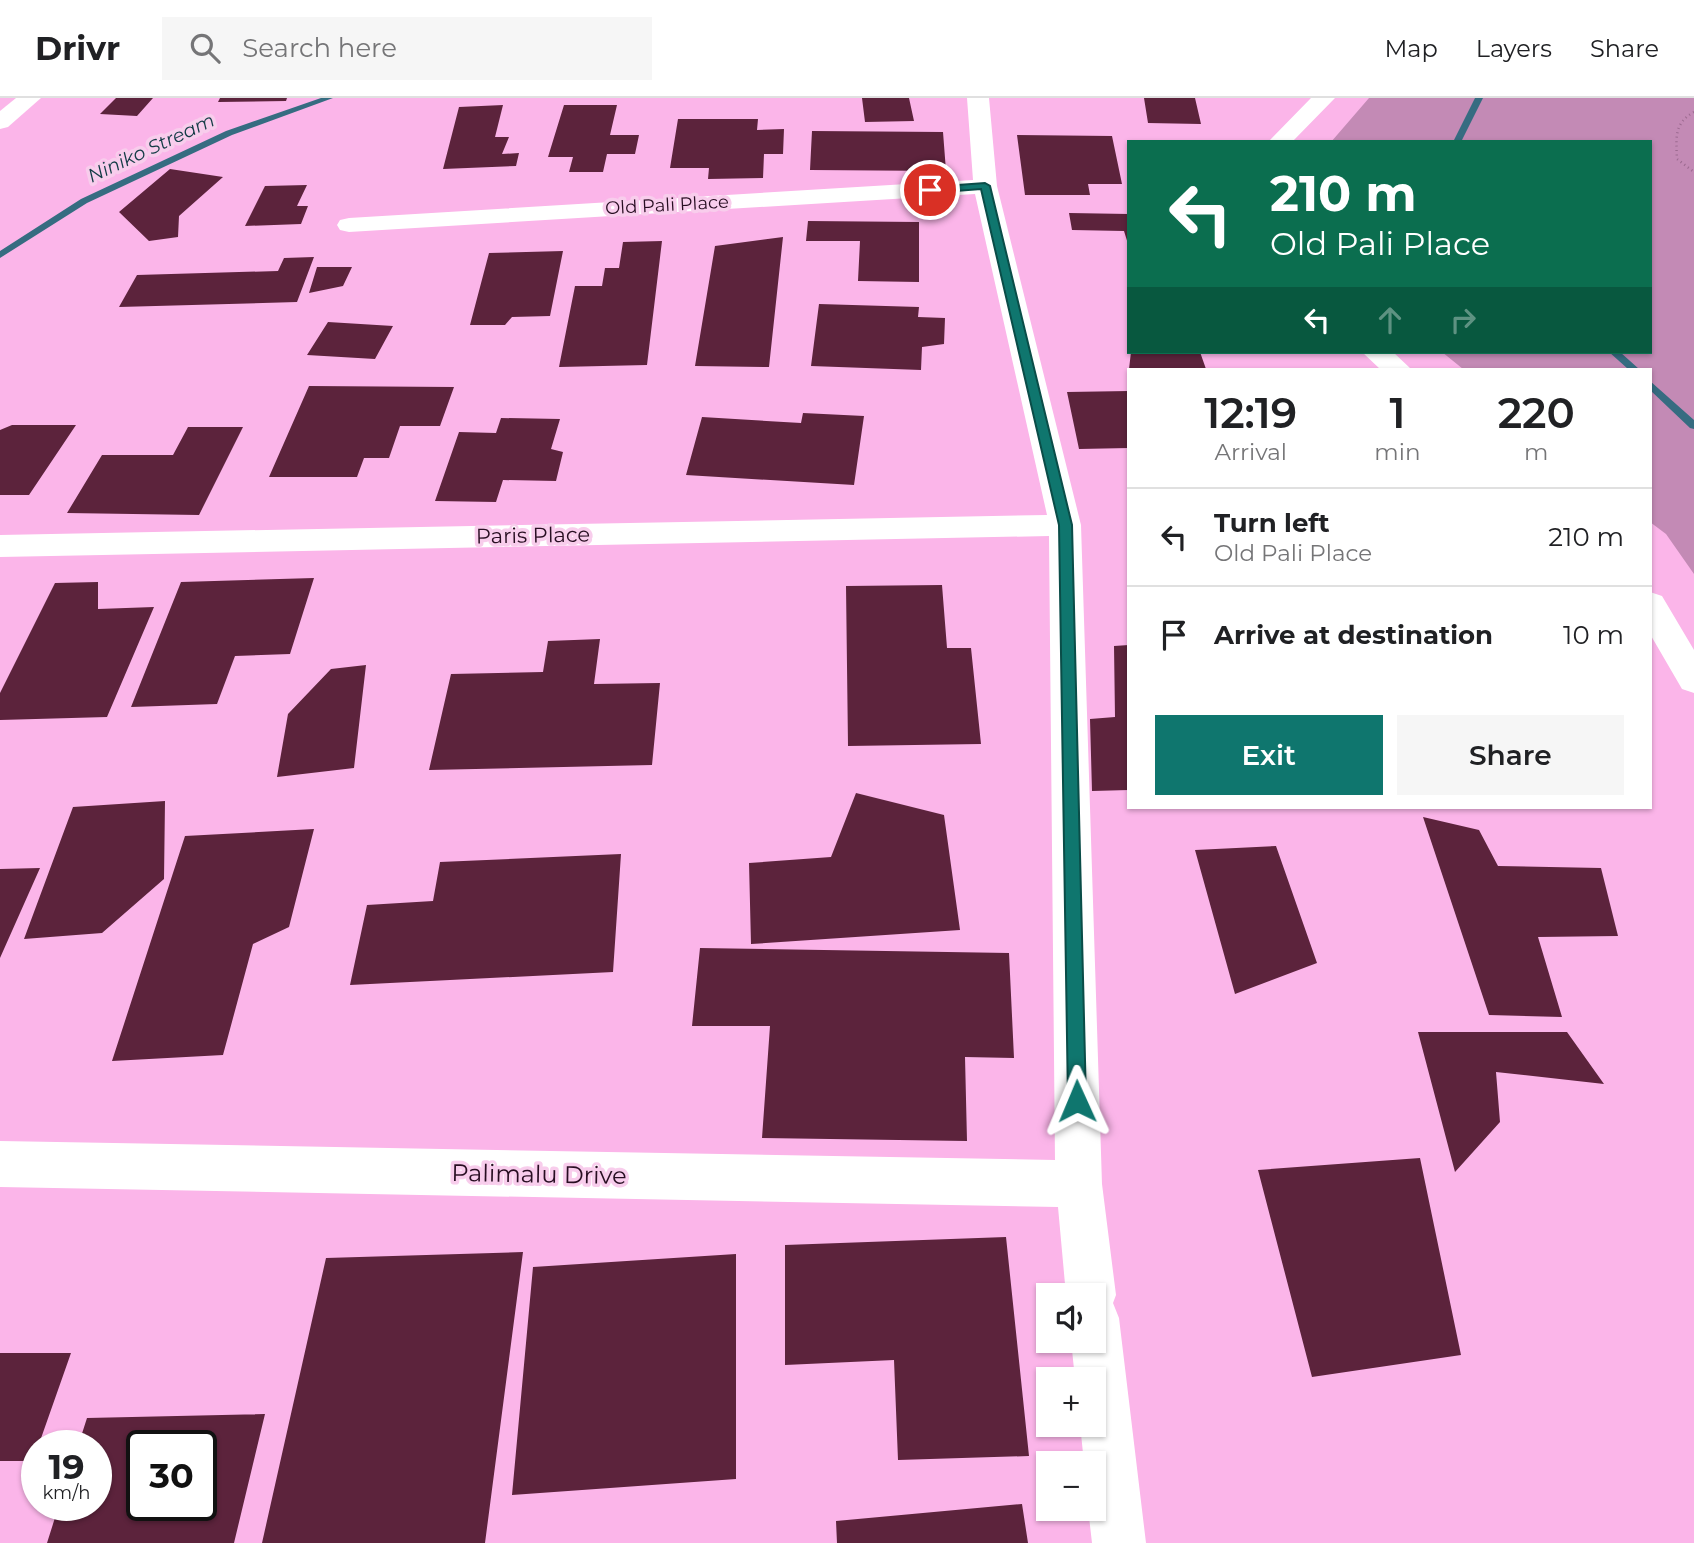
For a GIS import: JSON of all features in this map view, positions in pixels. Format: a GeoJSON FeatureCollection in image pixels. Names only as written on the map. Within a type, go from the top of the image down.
{"type":"FeatureCollection","features":[{"type":"Feature","properties":{"kind":"main road"},"geometry":{"type":"LineString","coordinates":[[0,122],[30,98]]}},
{"type":"Feature","properties":{"kind":"main road"},"geometry":{"type":"LineString","coordinates":[[978,98],[985,186],[1065,525],[1079,1184],[1090,1283]]}},
{"type":"Feature","properties":{"kind":"main road"},"geometry":{"type":"LineString","coordinates":[[1281,140],[1324,98]]}},
{"type":"Feature","properties":{"kind":"main road","name":"Old Pali Place"},"geometry":{"type":"LineString","coordinates":[[349,225],[985,186]]}},
{"type":"Feature","properties":{"kind":"main road"},"geometry":{"type":"LineString","coordinates":[[1378,354],[1396,368]]}},
{"type":"Feature","properties":{"kind":"main road","name":"Paris Place"},"geometry":{"type":"LineString","coordinates":[[0,546],[1065,525]]}},
{"type":"Feature","properties":{"kind":"main road"},"geometry":{"type":"LineString","coordinates":[[1652,607],[1694,680]]}},
{"type":"Feature","properties":{"kind":"main road","name":"Palimalu Drive"},"geometry":{"type":"LineString","coordinates":[[0,1164],[1079,1184]]}},
{"type":"Feature","properties":{"kind":"main road"},"geometry":{"type":"LineString","coordinates":[[1098,1353],[1119,1543]]}},
{"type":"Feature","properties":{"kind":"path"},"geometry":{"type":"LineString","coordinates":[[1694,112],[1683,117],[1676,129],[1676,159],[1694,172]]}},
{"type":"Feature","properties":{"kind":"shaded area"},"geometry":{"type":"Polygon","coordinates":[[[1369,98],[1694,98],[1694,574],[1666,534],[1652,524],[1652,368],[1462,368],[1444,354],[1652,354],[1652,140],[1333,140],[1369,98]]]}},
{"type":"Feature","properties":{"kind":"building"},"geometry":{"type":"Polygon","coordinates":[[[116,98],[153,98],[137,116],[100,114],[116,98]]]}},
{"type":"Feature","properties":{"kind":"building"},"geometry":{"type":"Polygon","coordinates":[[[220,98],[287,98],[286,101],[218,102],[220,98]]]}},
{"type":"Feature","properties":{"kind":"building"},"geometry":{"type":"Polygon","coordinates":[[[862,98],[909,98],[914,121],[865,122],[862,98]]]}},
{"type":"Feature","properties":{"kind":"building"},"geometry":{"type":"Polygon","coordinates":[[[1144,98],[1195,98],[1201,124],[1148,123],[1144,98]]]}},
{"type":"Feature","properties":{"kind":"building"},"geometry":{"type":"Polygon","coordinates":[[[503,105],[495,137],[509,137],[502,154],[519,153],[516,166],[443,169],[459,107],[503,105]]]}},
{"type":"Feature","properties":{"kind":"building"},"geometry":{"type":"Polygon","coordinates":[[[564,105],[617,105],[610,135],[639,135],[635,154],[607,154],[603,172],[569,172],[573,157],[548,157],[564,105]]]}},
{"type":"Feature","properties":{"kind":"building"},"geometry":{"type":"Polygon","coordinates":[[[678,119],[758,119],[757,130],[784,129],[783,154],[764,154],[763,178],[708,179],[709,168],[670,168],[678,119]]]}},
{"type":"Feature","properties":{"kind":"building"},"geometry":{"type":"Polygon","coordinates":[[[812,131],[943,132],[946,171],[810,170],[812,131]]]}},
{"type":"Feature","properties":{"kind":"building"},"geometry":{"type":"Polygon","coordinates":[[[1017,135],[1112,136],[1122,184],[1088,184],[1090,195],[1025,195],[1017,135]]]}},
{"type":"Feature","properties":{"kind":"building"},"geometry":{"type":"Polygon","coordinates":[[[170,169],[223,177],[179,216],[178,237],[149,241],[119,212],[170,169]]]}},
{"type":"Feature","properties":{"kind":"building"},"geometry":{"type":"Polygon","coordinates":[[[307,185],[297,206],[308,206],[301,224],[245,226],[265,186],[307,185]]]}},
{"type":"Feature","properties":{"kind":"building"},"geometry":{"type":"Polygon","coordinates":[[[1069,213],[1127,214],[1127,241],[1124,231],[1072,230],[1069,213]]]}},
{"type":"Feature","properties":{"kind":"building"},"geometry":{"type":"Polygon","coordinates":[[[808,221],[919,222],[919,282],[858,281],[860,241],[806,241],[808,221]]]}},
{"type":"Feature","properties":{"kind":"building"},"geometry":{"type":"Polygon","coordinates":[[[783,237],[769,367],[695,366],[715,246],[783,237]]]}},
{"type":"Feature","properties":{"kind":"building"},"geometry":{"type":"Polygon","coordinates":[[[662,241],[647,365],[559,367],[575,286],[602,286],[605,268],[619,268],[623,242],[662,241]]]}},
{"type":"Feature","properties":{"kind":"building"},"geometry":{"type":"Polygon","coordinates":[[[563,251],[550,316],[512,317],[505,325],[470,325],[489,253],[563,251]]]}},
{"type":"Feature","properties":{"kind":"building"},"geometry":{"type":"Polygon","coordinates":[[[314,257],[297,302],[119,307],[137,275],[278,271],[284,258],[314,257]]]}},
{"type":"Feature","properties":{"kind":"building"},"geometry":{"type":"Polygon","coordinates":[[[317,267],[352,267],[343,286],[309,293],[317,267]]]}},
{"type":"Feature","properties":{"kind":"building"},"geometry":{"type":"Polygon","coordinates":[[[819,304],[919,307],[918,317],[945,318],[944,344],[922,347],[921,370],[811,366],[819,304]]]}},
{"type":"Feature","properties":{"kind":"building"},"geometry":{"type":"Polygon","coordinates":[[[328,322],[393,326],[375,359],[307,355],[328,322]]]}},
{"type":"Feature","properties":{"kind":"building"},"geometry":{"type":"Polygon","coordinates":[[[1131,354],[1201,354],[1206,368],[1129,368],[1131,354]]]}},
{"type":"Feature","properties":{"kind":"building"},"geometry":{"type":"Polygon","coordinates":[[[309,386],[454,387],[440,426],[400,426],[389,458],[364,458],[357,477],[269,477],[309,386]]]}},
{"type":"Feature","properties":{"kind":"building"},"geometry":{"type":"Polygon","coordinates":[[[1127,391],[1127,448],[1079,449],[1067,392],[1127,391]]]}},
{"type":"Feature","properties":{"kind":"building"},"geometry":{"type":"Polygon","coordinates":[[[803,413],[864,416],[854,485],[686,475],[702,417],[801,423],[803,413]]]}},
{"type":"Feature","properties":{"kind":"building"},"geometry":{"type":"Polygon","coordinates":[[[501,418],[560,419],[551,449],[563,452],[556,481],[503,480],[496,502],[435,501],[459,432],[496,433],[501,418]]]}},
{"type":"Feature","properties":{"kind":"building"},"geometry":{"type":"Polygon","coordinates":[[[12,425],[76,425],[29,495],[0,495],[0,430],[12,425]]]}},
{"type":"Feature","properties":{"kind":"building"},"geometry":{"type":"Polygon","coordinates":[[[188,427],[243,427],[199,515],[67,513],[102,455],[173,455],[188,427]]]}},
{"type":"Feature","properties":{"kind":"building"},"geometry":{"type":"Polygon","coordinates":[[[314,578],[290,654],[235,656],[217,704],[131,707],[181,582],[314,578]]]}},
{"type":"Feature","properties":{"kind":"building"},"geometry":{"type":"Polygon","coordinates":[[[98,582],[98,609],[154,607],[107,717],[0,720],[0,693],[55,583],[98,582]]]}},
{"type":"Feature","properties":{"kind":"building"},"geometry":{"type":"Polygon","coordinates":[[[942,585],[947,648],[971,648],[981,744],[848,746],[846,586],[942,585]]]}},
{"type":"Feature","properties":{"kind":"building"},"geometry":{"type":"Polygon","coordinates":[[[600,639],[594,684],[660,683],[652,765],[429,770],[451,674],[543,672],[548,641],[600,639]]]}},
{"type":"Feature","properties":{"kind":"building"},"geometry":{"type":"Polygon","coordinates":[[[1127,645],[1127,790],[1092,791],[1090,719],[1115,717],[1114,646],[1127,645]]]}},
{"type":"Feature","properties":{"kind":"building"},"geometry":{"type":"Polygon","coordinates":[[[366,665],[354,768],[277,777],[288,714],[331,669],[366,665]]]}},
{"type":"Feature","properties":{"kind":"building"},"geometry":{"type":"Polygon","coordinates":[[[856,793],[944,815],[960,930],[751,944],[749,863],[831,857],[856,793]]]}},
{"type":"Feature","properties":{"kind":"building"},"geometry":{"type":"Polygon","coordinates":[[[165,801],[164,879],[102,933],[24,939],[73,807],[165,801]]]}},
{"type":"Feature","properties":{"kind":"building"},"geometry":{"type":"Polygon","coordinates":[[[1423,817],[1479,830],[1498,866],[1601,868],[1618,936],[1538,937],[1562,1017],[1489,1015],[1423,817]]]}},
{"type":"Feature","properties":{"kind":"building"},"geometry":{"type":"Polygon","coordinates":[[[314,829],[289,927],[253,944],[223,1055],[112,1061],[185,836],[314,829]]]}},
{"type":"Feature","properties":{"kind":"building"},"geometry":{"type":"Polygon","coordinates":[[[1276,846],[1317,963],[1235,994],[1195,850],[1276,846]]]}},
{"type":"Feature","properties":{"kind":"building"},"geometry":{"type":"Polygon","coordinates":[[[621,854],[613,972],[350,985],[367,905],[433,901],[440,862],[621,854]]]}},
{"type":"Feature","properties":{"kind":"building"},"geometry":{"type":"Polygon","coordinates":[[[40,868],[0,958],[0,869],[40,868]]]}},
{"type":"Feature","properties":{"kind":"building"},"geometry":{"type":"Polygon","coordinates":[[[700,948],[1009,953],[1014,1058],[965,1057],[967,1141],[762,1138],[770,1026],[692,1026],[700,948]]]}},
{"type":"Feature","properties":{"kind":"building"},"geometry":{"type":"Polygon","coordinates":[[[1418,1032],[1567,1032],[1604,1084],[1496,1072],[1500,1122],[1455,1172],[1418,1032]]]}},
{"type":"Feature","properties":{"kind":"building"},"geometry":{"type":"Polygon","coordinates":[[[1420,1158],[1461,1355],[1312,1377],[1258,1170],[1420,1158]]]}},
{"type":"Feature","properties":{"kind":"building"},"geometry":{"type":"Polygon","coordinates":[[[1006,1237],[1029,1456],[898,1460],[894,1360],[785,1365],[785,1245],[1006,1237]]]}},
{"type":"Feature","properties":{"kind":"building"},"geometry":{"type":"Polygon","coordinates":[[[523,1252],[485,1543],[262,1543],[326,1258],[523,1252]]]}},
{"type":"Feature","properties":{"kind":"building"},"geometry":{"type":"Polygon","coordinates":[[[736,1254],[736,1479],[512,1495],[533,1267],[736,1254]]]}},
{"type":"Feature","properties":{"kind":"building"},"geometry":{"type":"Polygon","coordinates":[[[0,1353],[71,1353],[44,1430],[21,1430],[21,1461],[0,1461],[0,1353]]]}},
{"type":"Feature","properties":{"kind":"building"},"geometry":{"type":"Polygon","coordinates":[[[265,1414],[234,1543],[47,1543],[54,1521],[112,1521],[112,1430],[83,1430],[87,1418],[265,1414]]]}},
{"type":"Feature","properties":{"kind":"building"},"geometry":{"type":"Polygon","coordinates":[[[1022,1504],[1028,1543],[837,1543],[836,1521],[1022,1504]]]}},
{"type":"Feature","properties":{"kind":"waterway","name":"Niniko Stream"},"geometry":{"type":"LineString","coordinates":[[0,255],[84,201],[229,133],[329,98]]}},
{"type":"Feature","properties":{"kind":"waterway"},"geometry":{"type":"LineString","coordinates":[[1458,140],[1479,98]]}},
{"type":"Feature","properties":{"kind":"waterway"},"geometry":{"type":"LineString","coordinates":[[1616,354],[1633,368]]}},
{"type":"Feature","properties":{"kind":"waterway"},"geometry":{"type":"LineString","coordinates":[[1652,386],[1694,426]]}},
{"type":"Feature","properties":{"kind":"route"},"geometry":{"type":"LineString","coordinates":[[930,190],[985,186],[1065,525],[1077,1101]]}}]}
